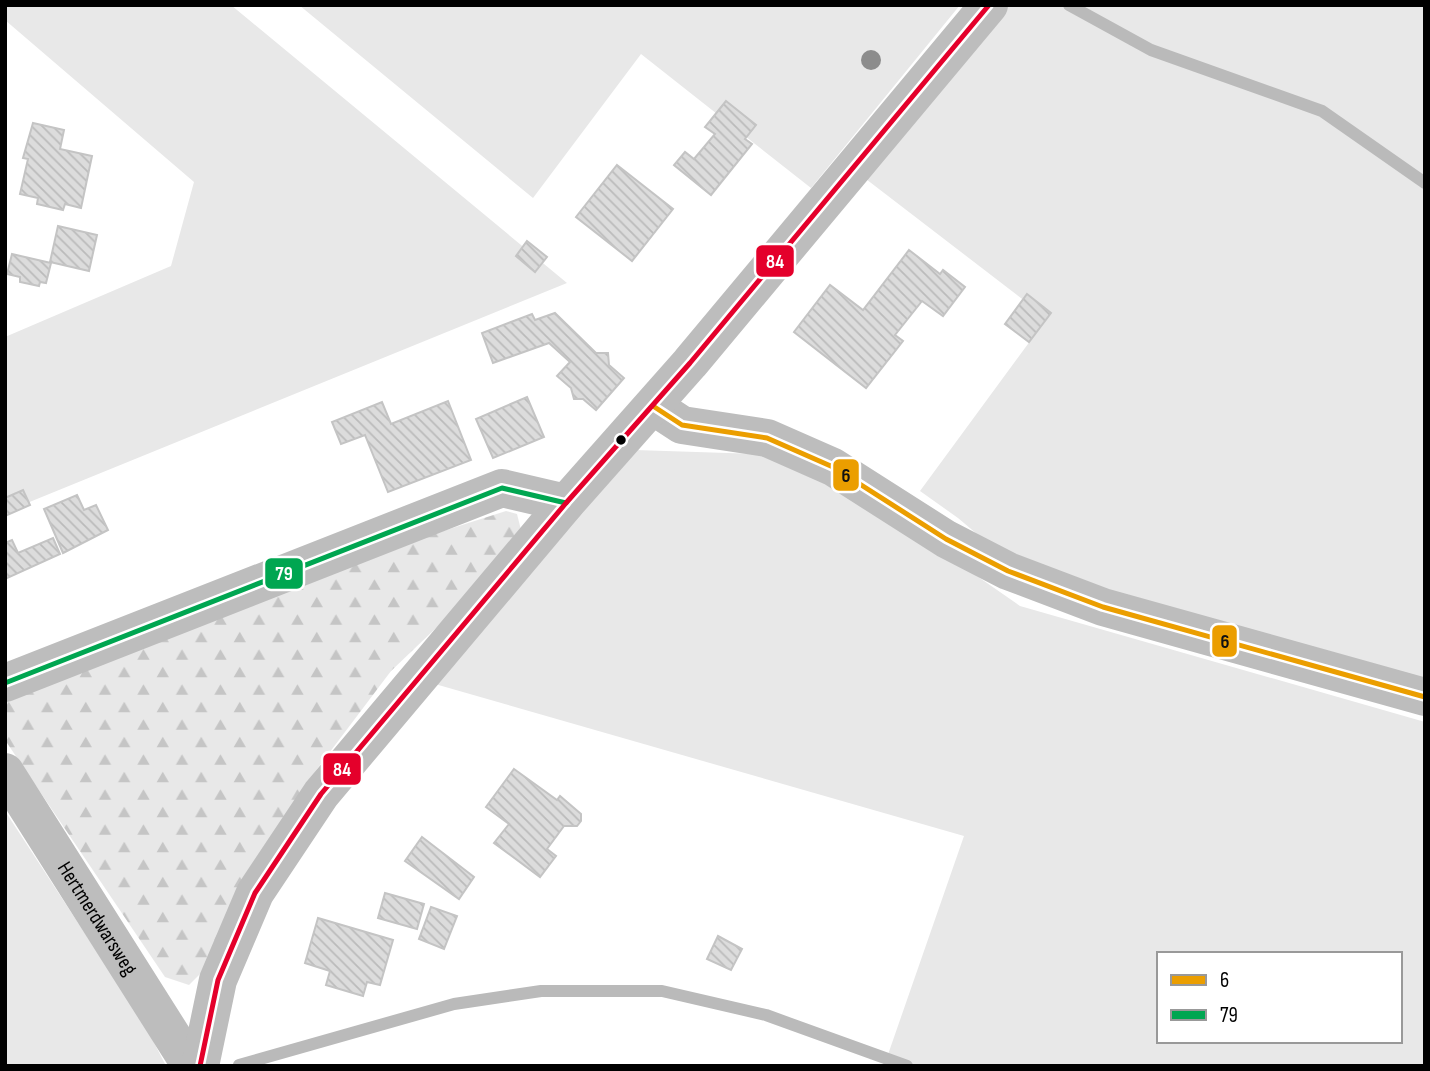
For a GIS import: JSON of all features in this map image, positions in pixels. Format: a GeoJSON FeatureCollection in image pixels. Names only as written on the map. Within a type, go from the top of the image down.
{"type":"FeatureCollection","features":[{"type":"Feature","properties":{"kind":"street"},"geometry":{"type":"LineString","coordinates":[[200,1066],[218,980],[256,893],[321,794],[566,503],[653,406],[989,5]]}},
{"type":"Feature","properties":{"kind":"street"},"geometry":{"type":"LineString","coordinates":[[653,406],[682,425],[767,438],[833,467],[946,539],[1007,571],[1103,607],[1425,697]]}},
{"type":"Feature","properties":{"kind":"street"},"geometry":{"type":"LineString","coordinates":[[5,683],[502,488],[566,503]]}},
{"type":"Feature","properties":{"kind":"street","name":"Hertmerdwarsweg"},"geometry":{"type":"LineString","coordinates":[[5,772],[191,1066]]}},
{"type":"Feature","properties":{"kind":"green space"},"geometry":{"type":"Polygon","coordinates":[[[5,5],[231,5],[567,283],[5,512],[5,337],[171,266],[194,182],[5,20],[5,5]]]}},
{"type":"Feature","properties":{"kind":"green space"},"geometry":{"type":"Polygon","coordinates":[[[299,5],[960,5],[811,188],[641,54],[533,198],[299,5]]]}},
{"type":"Feature","properties":{"kind":"green space"},"geometry":{"type":"Polygon","coordinates":[[[1006,5],[1425,5],[1425,685],[1016,567],[958,518],[920,491],[1047,318],[862,176],[1006,5]]]}},
{"type":"Feature","properties":{"kind":"green space"},"geometry":{"type":"Polygon","coordinates":[[[635,450],[758,454],[824,470],[1020,606],[1425,722],[1425,1066],[884,1066],[964,836],[428,682],[635,450]]]}},
{"type":"Feature","properties":{"kind":"green space"},"geometry":{"type":"Polygon","coordinates":[[[506,511],[517,514],[521,530],[460,605],[391,671],[308,781],[206,968],[189,985],[165,977],[5,740],[5,703],[305,575],[506,511]]]}},
{"type":"Feature","properties":{"kind":"green space"},"geometry":{"type":"Polygon","coordinates":[[[5,811],[146,1027],[166,1066],[5,1066],[5,811]]]}},
{"type":"Feature","properties":{"kind":"building"},"geometry":{"type":"Polygon","coordinates":[[[726,101],[756,125],[745,139],[752,144],[711,195],[674,165],[685,152],[694,159],[715,134],[705,127],[726,101]]]}},
{"type":"Feature","properties":{"kind":"building"},"geometry":{"type":"Polygon","coordinates":[[[33,123],[64,130],[60,149],[92,156],[81,208],[65,204],[63,210],[37,204],[38,198],[20,194],[28,159],[23,158],[33,123]]]}},
{"type":"Feature","properties":{"kind":"building"},"geometry":{"type":"Polygon","coordinates":[[[617,165],[673,209],[632,261],[576,217],[617,165]]]}},
{"type":"Feature","properties":{"kind":"building"},"geometry":{"type":"Polygon","coordinates":[[[58,226],[97,235],[89,271],[50,262],[58,226]]]}},
{"type":"Feature","properties":{"kind":"building"},"geometry":{"type":"Polygon","coordinates":[[[527,241],[547,257],[535,272],[516,256],[527,241]]]}},
{"type":"Feature","properties":{"kind":"building"},"geometry":{"type":"Polygon","coordinates":[[[909,250],[940,274],[943,270],[965,287],[943,316],[922,301],[895,335],[903,341],[866,388],[794,332],[830,285],[863,310],[909,250]]]}},
{"type":"Feature","properties":{"kind":"building"},"geometry":{"type":"Polygon","coordinates":[[[12,254],[51,263],[46,283],[40,282],[39,286],[20,282],[20,277],[7,274],[12,254]]]}},
{"type":"Feature","properties":{"kind":"building"},"geometry":{"type":"Polygon","coordinates":[[[1027,294],[1051,313],[1029,342],[1005,324],[1027,294]]]}},
{"type":"Feature","properties":{"kind":"building"},"geometry":{"type":"Polygon","coordinates":[[[555,313],[596,353],[608,353],[609,365],[624,378],[596,410],[583,399],[574,399],[571,388],[557,376],[570,362],[549,343],[493,363],[482,333],[532,314],[535,320],[555,313]]]}},
{"type":"Feature","properties":{"kind":"building"},"geometry":{"type":"Polygon","coordinates":[[[527,397],[544,437],[493,458],[476,419],[527,397]]]}},
{"type":"Feature","properties":{"kind":"building"},"geometry":{"type":"Polygon","coordinates":[[[448,401],[471,460],[388,492],[365,435],[341,444],[332,422],[382,402],[391,424],[448,401]]]}},
{"type":"Feature","properties":{"kind":"building"},"geometry":{"type":"Polygon","coordinates":[[[23,490],[30,505],[5,516],[5,498],[23,490]]]}},
{"type":"Feature","properties":{"kind":"building"},"geometry":{"type":"Polygon","coordinates":[[[77,495],[84,510],[96,505],[108,530],[63,553],[44,509],[77,495]]]}},
{"type":"Feature","properties":{"kind":"building"},"geometry":{"type":"Polygon","coordinates":[[[53,538],[60,554],[5,579],[5,543],[12,540],[18,553],[53,538]]]}},
{"type":"Feature","properties":{"kind":"building"},"geometry":{"type":"Polygon","coordinates":[[[514,769],[557,800],[560,796],[581,814],[581,821],[577,826],[564,826],[547,849],[556,856],[540,877],[494,843],[509,824],[486,807],[514,769]]]}},
{"type":"Feature","properties":{"kind":"building"},"geometry":{"type":"Polygon","coordinates":[[[422,837],[474,877],[459,899],[405,861],[422,837]]]}},
{"type":"Feature","properties":{"kind":"building"},"geometry":{"type":"Polygon","coordinates":[[[385,893],[424,904],[417,929],[378,918],[385,893]]]}},
{"type":"Feature","properties":{"kind":"building"},"geometry":{"type":"Polygon","coordinates":[[[431,907],[457,916],[444,949],[419,939],[431,907]]]}},
{"type":"Feature","properties":{"kind":"building"},"geometry":{"type":"Polygon","coordinates":[[[318,918],[393,940],[380,985],[367,982],[363,996],[326,985],[330,971],[305,963],[318,918]]]}},
{"type":"Feature","properties":{"kind":"building"},"geometry":{"type":"Polygon","coordinates":[[[718,936],[742,949],[731,970],[707,959],[718,936]]]}},
{"type":"Feature","properties":{"kind":"waterway"},"geometry":{"type":"LineString","coordinates":[[1069,5],[1151,50],[1322,111],[1425,183]]}},
{"type":"Feature","properties":{"kind":"waterway"},"geometry":{"type":"LineString","coordinates":[[239,1065],[454,1004],[541,991],[662,991],[766,1015],[907,1066]]}},
{"type":"Feature","properties":{"kind":"transit line","name":"84"},"geometry":{"type":"LineString","coordinates":[[200,1066],[218,980],[255,893],[321,794],[566,503],[690,363],[989,5]]}},
{"type":"Feature","properties":{"kind":"transit line","name":"6"},"geometry":{"type":"LineString","coordinates":[[653,406],[682,425],[767,438],[833,467],[946,539],[1008,571],[1103,607],[1425,697]]}},
{"type":"Feature","properties":{"kind":"transit line","name":"79"},"geometry":{"type":"LineString","coordinates":[[5,683],[502,488],[566,503]]}}]}
